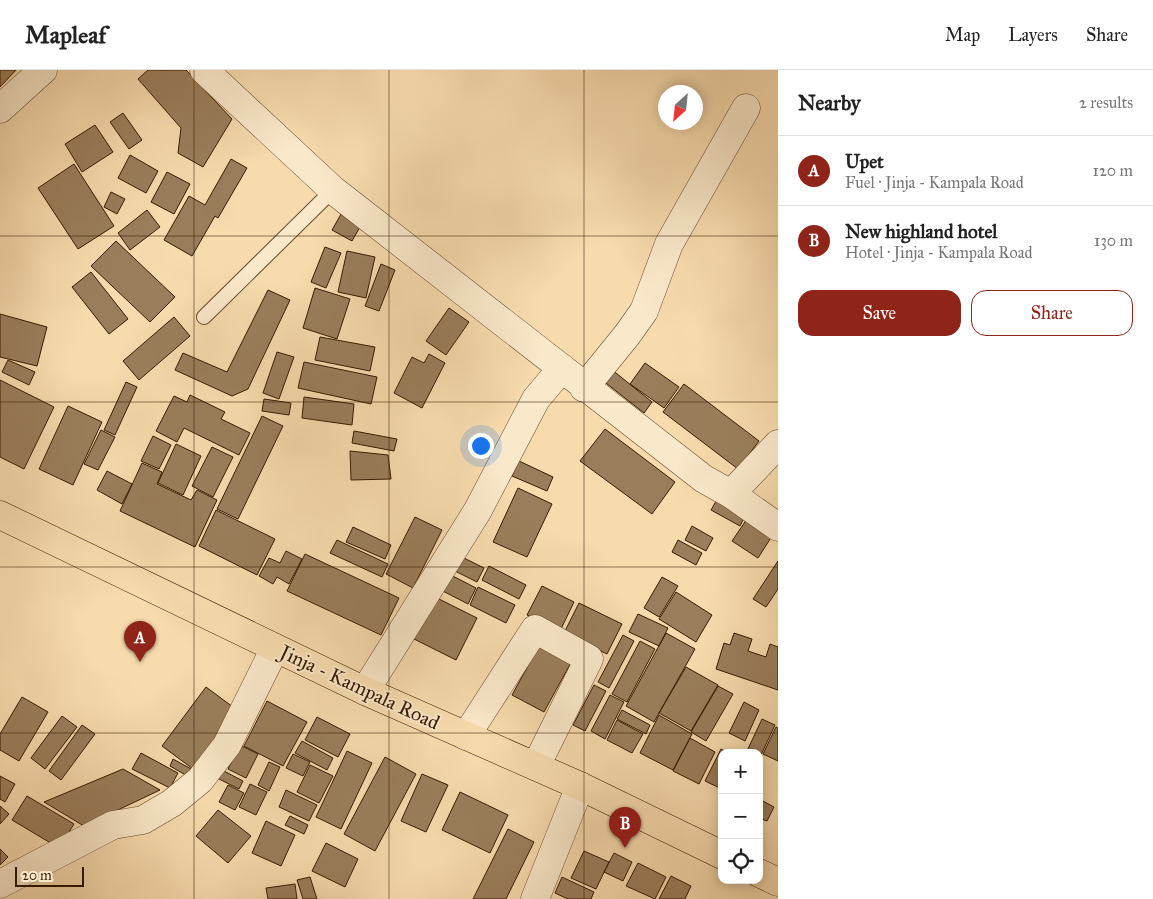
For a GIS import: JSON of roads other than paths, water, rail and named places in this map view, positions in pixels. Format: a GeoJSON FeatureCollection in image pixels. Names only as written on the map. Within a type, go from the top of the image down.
{"type":"FeatureCollection","features":[{"type":"Feature","properties":{"kind":"highway","name":"Jinja - Kampala Road"},"geometry":{"type":"LineString","coordinates":[[0,515],[365,691],[580,786],[718,853]]}},
{"type":"Feature","properties":{"kind":"highway"},"geometry":{"type":"LineString","coordinates":[[763,875],[778,882]]}},
{"type":"Feature","properties":{"kind":"street"},"geometry":{"type":"LineString","coordinates":[[0,110],[43,70]]}},
{"type":"Feature","properties":{"kind":"street"},"geometry":{"type":"LineString","coordinates":[[204,70],[334,190],[562,368],[584,388],[704,479],[731,494],[778,527]]}},
{"type":"Feature","properties":{"kind":"street"},"geometry":{"type":"LineString","coordinates":[[584,388],[644,311],[669,244],[746,108]]}},
{"type":"Feature","properties":{"kind":"street"},"geometry":{"type":"LineString","coordinates":[[365,691],[478,510],[536,399],[562,368]]}},
{"type":"Feature","properties":{"kind":"street"},"geometry":{"type":"LineString","coordinates":[[731,494],[778,444]]}},
{"type":"Feature","properties":{"kind":"street"},"geometry":{"type":"LineString","coordinates":[[466,736],[535,629],[589,659],[536,766]]}},
{"type":"Feature","properties":{"kind":"street"},"geometry":{"type":"LineString","coordinates":[[0,884],[113,825],[143,820],[172,803],[193,786],[227,745],[275,648]]}},
{"type":"Feature","properties":{"kind":"street"},"geometry":{"type":"LineString","coordinates":[[535,899],[580,786]]}},
{"type":"Feature","properties":{"kind":"lane"},"geometry":{"type":"LineString","coordinates":[[204,317],[334,190]]}},
{"type":"Feature","properties":{"kind":"place","name":"Upet"},"geometry":{"type":"Point","coordinates":[140,662]}},
{"type":"Feature","properties":{"kind":"place","name":"New highland hotel"},"geometry":{"type":"Point","coordinates":[625,848]}}]}
